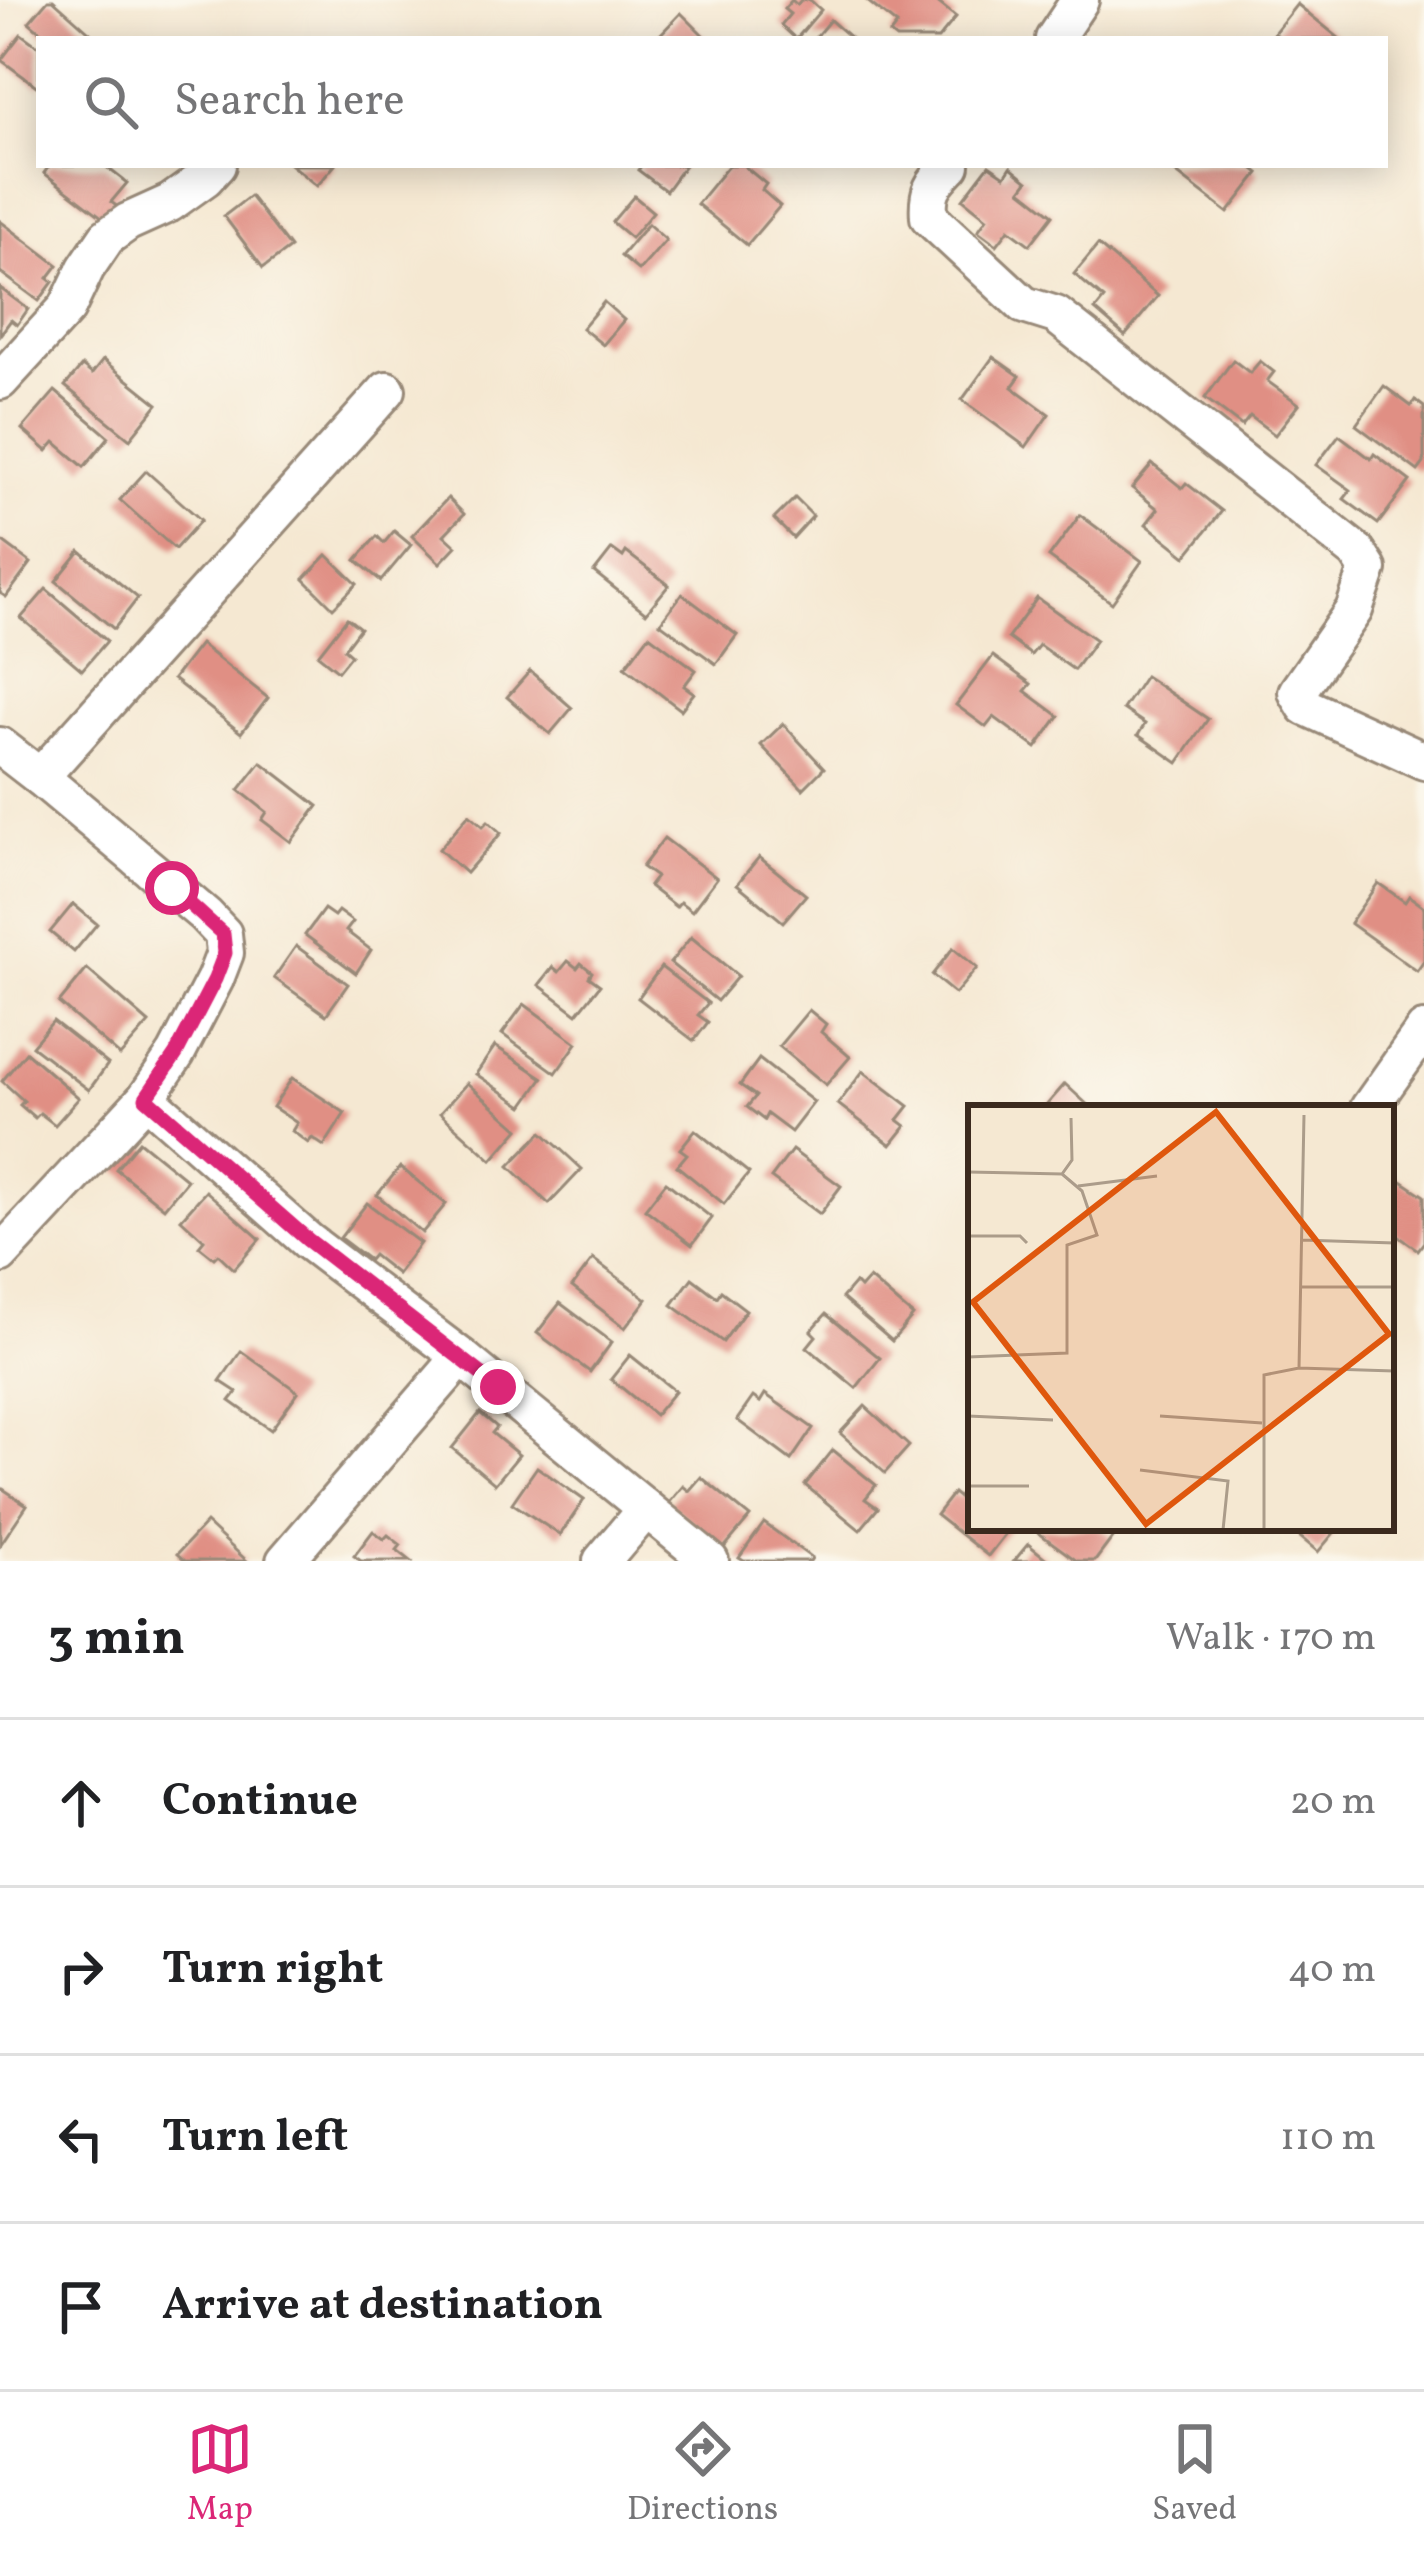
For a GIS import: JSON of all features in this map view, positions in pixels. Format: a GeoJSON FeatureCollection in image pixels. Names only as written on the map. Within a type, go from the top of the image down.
{"type":"FeatureCollection","features":[{"type":"Feature","properties":{"kind":"street"},"geometry":{"type":"LineString","coordinates":[[1056,36],[1081,0]]}},
{"type":"Feature","properties":{"kind":"street"},"geometry":{"type":"LineString","coordinates":[[0,381],[67,308],[107,237],[170,203],[214,168]]}},
{"type":"Feature","properties":{"kind":"street"},"geometry":{"type":"LineString","coordinates":[[948,168],[933,184],[929,217],[1024,305],[1056,315],[1357,552],[1368,569],[1354,610],[1297,692],[1306,707],[1424,761]]}},
{"type":"Feature","properties":{"kind":"street"},"geometry":{"type":"LineString","coordinates":[[40,777],[387,390]]}},
{"type":"Feature","properties":{"kind":"street"},"geometry":{"type":"LineString","coordinates":[[0,746],[205,915],[223,934],[225,953],[176,1054],[146,1098],[0,1255]]}},
{"type":"Feature","properties":{"kind":"street"},"geometry":{"type":"LineString","coordinates":[[1371,1105],[1424,1030]]}},
{"type":"Feature","properties":{"kind":"street"},"geometry":{"type":"LineString","coordinates":[[146,1098],[308,1240],[461,1357],[710,1561]]}},
{"type":"Feature","properties":{"kind":"street"},"geometry":{"type":"LineString","coordinates":[[285,1561],[461,1357]]}},
{"type":"Feature","properties":{"kind":"street"},"geometry":{"type":"LineString","coordinates":[[602,1561],[646,1509]]}},
{"type":"Feature","properties":{"kind":"building"},"geometry":{"type":"Polygon","coordinates":[[[53,0],[94,36],[45,36],[29,22],[53,0]]]}},
{"type":"Feature","properties":{"kind":"building"},"geometry":{"type":"Polygon","coordinates":[[[792,0],[797,5],[810,0],[821,10],[799,36],[793,36],[781,25],[790,14],[784,9],[792,0]]]}},
{"type":"Feature","properties":{"kind":"building"},"geometry":{"type":"Polygon","coordinates":[[[866,0],[935,0],[956,17],[940,36],[892,36],[897,25],[866,0]]]}},
{"type":"Feature","properties":{"kind":"building"},"geometry":{"type":"Polygon","coordinates":[[[1297,4],[1336,36],[1278,36],[1274,33],[1297,4]]]}},
{"type":"Feature","properties":{"kind":"building"},"geometry":{"type":"Polygon","coordinates":[[[681,13],[704,36],[659,36],[681,13]]]}},
{"type":"Feature","properties":{"kind":"building"},"geometry":{"type":"Polygon","coordinates":[[[830,20],[849,36],[817,36],[830,20]]]}},
{"type":"Feature","properties":{"kind":"building"},"geometry":{"type":"Polygon","coordinates":[[[21,34],[36,45],[36,86],[1,60],[21,34]]]}},
{"type":"Feature","properties":{"kind":"building"},"geometry":{"type":"Polygon","coordinates":[[[48,168],[108,168],[127,183],[111,202],[118,207],[107,221],[44,173],[48,168]]]}},
{"type":"Feature","properties":{"kind":"building"},"geometry":{"type":"Polygon","coordinates":[[[295,168],[332,168],[317,186],[295,168]]]}},
{"type":"Feature","properties":{"kind":"building"},"geometry":{"type":"Polygon","coordinates":[[[640,168],[683,168],[666,191],[640,168]]]}},
{"type":"Feature","properties":{"kind":"building"},"geometry":{"type":"Polygon","coordinates":[[[727,168],[747,168],[766,184],[762,190],[780,206],[747,245],[697,204],[727,168]]]}},
{"type":"Feature","properties":{"kind":"building"},"geometry":{"type":"Polygon","coordinates":[[[987,168],[1005,176],[1012,168],[1028,181],[1021,190],[1053,215],[1030,245],[1009,229],[997,245],[978,231],[987,218],[963,199],[987,168]]]}},
{"type":"Feature","properties":{"kind":"building"},"geometry":{"type":"Polygon","coordinates":[[[1170,168],[1253,168],[1259,173],[1228,213],[1170,168]]]}},
{"type":"Feature","properties":{"kind":"building"},"geometry":{"type":"Polygon","coordinates":[[[250,196],[290,248],[263,268],[224,216],[250,196]]]}},
{"type":"Feature","properties":{"kind":"building"},"geometry":{"type":"Polygon","coordinates":[[[634,196],[653,212],[631,238],[612,222],[634,196]]]}},
{"type":"Feature","properties":{"kind":"building"},"geometry":{"type":"Polygon","coordinates":[[[0,221],[58,265],[39,301],[0,272],[0,221]]]}},
{"type":"Feature","properties":{"kind":"building"},"geometry":{"type":"Polygon","coordinates":[[[648,224],[666,240],[639,271],[621,256],[648,224]]]}},
{"type":"Feature","properties":{"kind":"building"},"geometry":{"type":"Polygon","coordinates":[[[1098,245],[1158,296],[1125,336],[1095,310],[1104,299],[1074,274],[1098,245]]]}},
{"type":"Feature","properties":{"kind":"building"},"geometry":{"type":"Polygon","coordinates":[[[0,288],[28,309],[17,325],[11,320],[0,335],[0,288]]]}},
{"type":"Feature","properties":{"kind":"building"},"geometry":{"type":"Polygon","coordinates":[[[604,302],[624,320],[603,345],[582,328],[604,302]]]}},
{"type":"Feature","properties":{"kind":"building"},"geometry":{"type":"Polygon","coordinates":[[[993,357],[1020,376],[1012,387],[1049,414],[1026,447],[962,400],[993,357]]]}},
{"type":"Feature","properties":{"kind":"building"},"geometry":{"type":"Polygon","coordinates":[[[103,360],[158,404],[130,439],[65,386],[82,366],[92,374],[103,360]]]}},
{"type":"Feature","properties":{"kind":"building"},"geometry":{"type":"Polygon","coordinates":[[[1233,360],[1250,373],[1260,361],[1274,372],[1267,381],[1299,404],[1275,435],[1250,416],[1242,426],[1205,398],[1233,360]]]}},
{"type":"Feature","properties":{"kind":"building"},"geometry":{"type":"Polygon","coordinates":[[[1384,386],[1411,406],[1415,400],[1424,407],[1424,463],[1418,471],[1356,425],[1384,386]]]}},
{"type":"Feature","properties":{"kind":"building"},"geometry":{"type":"Polygon","coordinates":[[[55,391],[109,437],[84,467],[55,442],[47,451],[22,429],[55,391]]]}},
{"type":"Feature","properties":{"kind":"building"},"geometry":{"type":"Polygon","coordinates":[[[1339,435],[1410,481],[1378,524],[1344,499],[1351,490],[1316,465],[1339,435]]]}},
{"type":"Feature","properties":{"kind":"building"},"geometry":{"type":"Polygon","coordinates":[[[1152,464],[1222,511],[1186,556],[1146,524],[1158,509],[1132,488],[1152,464]]]}},
{"type":"Feature","properties":{"kind":"building"},"geometry":{"type":"Polygon","coordinates":[[[146,471],[201,520],[175,549],[120,500],[146,471]]]}},
{"type":"Feature","properties":{"kind":"building"},"geometry":{"type":"Polygon","coordinates":[[[448,498],[464,514],[444,535],[456,546],[440,563],[412,536],[448,498]]]}},
{"type":"Feature","properties":{"kind":"building"},"geometry":{"type":"Polygon","coordinates":[[[795,498],[813,516],[793,538],[774,519],[795,498]]]}},
{"type":"Feature","properties":{"kind":"building"},"geometry":{"type":"Polygon","coordinates":[[[1080,515],[1142,561],[1112,603],[1049,557],[1080,515]]]}},
{"type":"Feature","properties":{"kind":"building"},"geometry":{"type":"Polygon","coordinates":[[[394,531],[411,545],[381,581],[356,560],[377,536],[384,543],[394,531]]]}},
{"type":"Feature","properties":{"kind":"building"},"geometry":{"type":"Polygon","coordinates":[[[0,540],[31,563],[6,597],[0,593],[0,540]]]}},
{"type":"Feature","properties":{"kind":"building"},"geometry":{"type":"Polygon","coordinates":[[[612,549],[623,557],[626,552],[669,585],[646,613],[594,572],[612,549]]]}},
{"type":"Feature","properties":{"kind":"building"},"geometry":{"type":"Polygon","coordinates":[[[80,551],[138,598],[114,629],[56,581],[80,551]]]}},
{"type":"Feature","properties":{"kind":"building"},"geometry":{"type":"Polygon","coordinates":[[[327,555],[357,584],[333,608],[304,579],[327,555]]]}},
{"type":"Feature","properties":{"kind":"building"},"geometry":{"type":"Polygon","coordinates":[[[46,589],[107,641],[82,670],[21,618],[46,589]]]}},
{"type":"Feature","properties":{"kind":"building"},"geometry":{"type":"Polygon","coordinates":[[[682,594],[737,635],[716,664],[660,623],[682,594]]]}},
{"type":"Feature","properties":{"kind":"building"},"geometry":{"type":"Polygon","coordinates":[[[1037,598],[1096,640],[1074,670],[1039,645],[1031,655],[1008,638],[1037,598]]]}},
{"type":"Feature","properties":{"kind":"building"},"geometry":{"type":"Polygon","coordinates":[[[347,618],[360,628],[344,649],[351,655],[338,671],[318,655],[347,618]]]}},
{"type":"Feature","properties":{"kind":"building"},"geometry":{"type":"Polygon","coordinates":[[[649,635],[696,670],[684,686],[694,693],[681,710],[625,667],[649,635]]]}},
{"type":"Feature","properties":{"kind":"building"},"geometry":{"type":"Polygon","coordinates":[[[200,644],[268,698],[241,733],[173,679],[200,644]]]}},
{"type":"Feature","properties":{"kind":"building"},"geometry":{"type":"Polygon","coordinates":[[[993,656],[1031,684],[1025,691],[1059,716],[1036,748],[994,717],[986,727],[956,705],[993,656]]]}},
{"type":"Feature","properties":{"kind":"building"},"geometry":{"type":"Polygon","coordinates":[[[530,671],[572,708],[550,734],[507,697],[530,671]]]}},
{"type":"Feature","properties":{"kind":"building"},"geometry":{"type":"Polygon","coordinates":[[[1145,676],[1208,719],[1178,763],[1138,735],[1145,724],[1123,709],[1145,676]]]}},
{"type":"Feature","properties":{"kind":"building"},"geometry":{"type":"Polygon","coordinates":[[[783,724],[824,768],[803,789],[761,745],[783,724]]]}},
{"type":"Feature","properties":{"kind":"building"},"geometry":{"type":"Polygon","coordinates":[[[261,762],[318,806],[291,842],[262,820],[267,812],[239,790],[261,762]]]}},
{"type":"Feature","properties":{"kind":"building"},"geometry":{"type":"Polygon","coordinates":[[[469,814],[483,826],[488,821],[501,833],[466,873],[439,849],[469,814]]]}},
{"type":"Feature","properties":{"kind":"building"},"geometry":{"type":"Polygon","coordinates":[[[664,838],[717,878],[692,911],[680,902],[676,907],[649,886],[656,877],[642,867],[664,838]]]}},
{"type":"Feature","properties":{"kind":"building"},"geometry":{"type":"Polygon","coordinates":[[[759,857],[806,895],[783,922],[737,884],[759,857]]]}},
{"type":"Feature","properties":{"kind":"building"},"geometry":{"type":"Polygon","coordinates":[[[1378,883],[1405,902],[1409,896],[1424,907],[1424,961],[1417,971],[1350,923],[1378,883]]]}},
{"type":"Feature","properties":{"kind":"building"},"geometry":{"type":"Polygon","coordinates":[[[73,904],[97,924],[74,952],[50,932],[73,904]]]}},
{"type":"Feature","properties":{"kind":"building"},"geometry":{"type":"Polygon","coordinates":[[[324,909],[334,916],[338,911],[353,922],[346,931],[371,950],[356,973],[305,935],[324,909]]]}},
{"type":"Feature","properties":{"kind":"building"},"geometry":{"type":"Polygon","coordinates":[[[691,937],[738,976],[717,1001],[670,963],[691,937]]]}},
{"type":"Feature","properties":{"kind":"building"},"geometry":{"type":"Polygon","coordinates":[[[296,946],[348,984],[326,1015],[274,978],[296,946]]]}},
{"type":"Feature","properties":{"kind":"building"},"geometry":{"type":"Polygon","coordinates":[[[953,948],[977,968],[955,994],[932,975],[953,948]]]}},
{"type":"Feature","properties":{"kind":"building"},"geometry":{"type":"Polygon","coordinates":[[[568,961],[577,968],[581,963],[600,985],[577,1014],[539,985],[553,967],[559,972],[568,961]]]}},
{"type":"Feature","properties":{"kind":"building"},"geometry":{"type":"Polygon","coordinates":[[[661,967],[708,1003],[698,1015],[708,1022],[694,1041],[638,998],[661,967]]]}},
{"type":"Feature","properties":{"kind":"building"},"geometry":{"type":"Polygon","coordinates":[[[87,969],[149,1023],[120,1056],[59,1003],[87,969]]]}},
{"type":"Feature","properties":{"kind":"building"},"geometry":{"type":"Polygon","coordinates":[[[524,1004],[577,1043],[556,1073],[502,1034],[524,1004]]]}},
{"type":"Feature","properties":{"kind":"building"},"geometry":{"type":"Polygon","coordinates":[[[809,1010],[826,1024],[821,1032],[850,1057],[826,1085],[779,1046],[809,1010]]]}},
{"type":"Feature","properties":{"kind":"building"},"geometry":{"type":"Polygon","coordinates":[[[53,1021],[108,1064],[89,1090],[32,1046],[53,1021]]]}},
{"type":"Feature","properties":{"kind":"building"},"geometry":{"type":"Polygon","coordinates":[[[495,1046],[543,1078],[523,1106],[476,1074],[495,1046]]]}},
{"type":"Feature","properties":{"kind":"building"},"geometry":{"type":"Polygon","coordinates":[[[26,1052],[79,1098],[55,1125],[40,1113],[35,1118],[2,1081],[26,1052]]]}},
{"type":"Feature","properties":{"kind":"building"},"geometry":{"type":"Polygon","coordinates":[[[759,1059],[814,1102],[791,1132],[767,1114],[764,1120],[747,1107],[756,1096],[740,1085],[759,1059]]]}},
{"type":"Feature","properties":{"kind":"building"},"geometry":{"type":"Polygon","coordinates":[[[863,1071],[909,1106],[898,1120],[906,1126],[891,1145],[838,1104],[863,1071]]]}},
{"type":"Feature","properties":{"kind":"building"},"geometry":{"type":"Polygon","coordinates":[[[292,1078],[345,1113],[324,1146],[312,1138],[308,1143],[292,1131],[297,1123],[273,1107],[292,1078]]]}},
{"type":"Feature","properties":{"kind":"building"},"geometry":{"type":"Polygon","coordinates":[[[467,1083],[519,1129],[492,1160],[440,1113],[467,1083]]]}},
{"type":"Feature","properties":{"kind":"building"},"geometry":{"type":"Polygon","coordinates":[[[1065,1084],[1088,1105],[1047,1105],[1065,1084]]]}},
{"type":"Feature","properties":{"kind":"building"},"geometry":{"type":"Polygon","coordinates":[[[695,1130],[749,1173],[724,1204],[677,1166],[687,1154],[680,1149],[695,1130]]]}},
{"type":"Feature","properties":{"kind":"building"},"geometry":{"type":"Polygon","coordinates":[[[542,1132],[582,1169],[549,1204],[509,1166],[542,1132]]]}},
{"type":"Feature","properties":{"kind":"building"},"geometry":{"type":"Polygon","coordinates":[[[139,1141],[187,1180],[164,1208],[116,1169],[139,1141]]]}},
{"type":"Feature","properties":{"kind":"building"},"geometry":{"type":"Polygon","coordinates":[[[792,1150],[841,1186],[820,1214],[771,1178],[792,1150]]]}},
{"type":"Feature","properties":{"kind":"building"},"geometry":{"type":"Polygon","coordinates":[[[400,1167],[446,1204],[422,1233],[377,1195],[400,1167]]]}},
{"type":"Feature","properties":{"kind":"building"},"geometry":{"type":"Polygon","coordinates":[[[1394,1176],[1424,1196],[1424,1242],[1418,1250],[1394,1233],[1394,1176]]]}},
{"type":"Feature","properties":{"kind":"building"},"geometry":{"type":"Polygon","coordinates":[[[666,1182],[712,1218],[692,1245],[645,1209],[666,1182]]]}},
{"type":"Feature","properties":{"kind":"building"},"geometry":{"type":"Polygon","coordinates":[[[206,1191],[260,1239],[234,1269],[218,1254],[214,1258],[199,1246],[204,1240],[181,1219],[206,1191]]]}},
{"type":"Feature","properties":{"kind":"building"},"geometry":{"type":"Polygon","coordinates":[[[367,1203],[420,1243],[397,1274],[340,1238],[367,1203]]]}},
{"type":"Feature","properties":{"kind":"building"},"geometry":{"type":"Polygon","coordinates":[[[593,1259],[647,1299],[625,1328],[572,1287],[593,1259]]]}},
{"type":"Feature","properties":{"kind":"building"},"geometry":{"type":"Polygon","coordinates":[[[692,1278],[717,1297],[721,1291],[746,1310],[723,1342],[672,1305],[692,1278]]]}},
{"type":"Feature","properties":{"kind":"building"},"geometry":{"type":"Polygon","coordinates":[[[869,1278],[913,1316],[892,1341],[842,1298],[855,1283],[860,1288],[869,1278]]]}},
{"type":"Feature","properties":{"kind":"building"},"geometry":{"type":"Polygon","coordinates":[[[560,1303],[612,1342],[590,1372],[537,1333],[560,1303]]]}},
{"type":"Feature","properties":{"kind":"building"},"geometry":{"type":"Polygon","coordinates":[[[826,1314],[880,1358],[856,1388],[807,1347],[816,1336],[811,1331],[826,1314]]]}},
{"type":"Feature","properties":{"kind":"building"},"geometry":{"type":"Polygon","coordinates":[[[241,1351],[298,1392],[271,1430],[230,1401],[237,1392],[220,1381],[241,1351]]]}},
{"type":"Feature","properties":{"kind":"building"},"geometry":{"type":"Polygon","coordinates":[[[630,1355],[675,1391],[655,1415],[611,1379],[630,1355]]]}},
{"type":"Feature","properties":{"kind":"building"},"geometry":{"type":"Polygon","coordinates":[[[765,1394],[813,1428],[791,1460],[737,1420],[753,1397],[760,1402],[765,1394]]]}},
{"type":"Feature","properties":{"kind":"building"},"geometry":{"type":"Polygon","coordinates":[[[865,1406],[909,1446],[885,1473],[840,1433],[865,1406]]]}},
{"type":"Feature","properties":{"kind":"building"},"geometry":{"type":"Polygon","coordinates":[[[480,1413],[497,1427],[492,1433],[519,1455],[495,1484],[452,1448],[480,1413]]]}},
{"type":"Feature","properties":{"kind":"building"},"geometry":{"type":"Polygon","coordinates":[[[833,1450],[876,1485],[865,1499],[878,1508],[860,1530],[805,1485],[833,1450]]]}},
{"type":"Feature","properties":{"kind":"building"},"geometry":{"type":"Polygon","coordinates":[[[537,1467],[584,1500],[560,1535],[512,1503],[537,1467]]]}},
{"type":"Feature","properties":{"kind":"building"},"geometry":{"type":"Polygon","coordinates":[[[701,1477],[750,1517],[723,1549],[669,1503],[683,1486],[689,1491],[701,1477]]]}},
{"type":"Feature","properties":{"kind":"building"},"geometry":{"type":"Polygon","coordinates":[[[0,1487],[27,1505],[0,1545],[0,1487]]]}},
{"type":"Feature","properties":{"kind":"building"},"geometry":{"type":"Polygon","coordinates":[[[968,1492],[968,1531],[1008,1531],[988,1556],[936,1515],[953,1493],[959,1498],[968,1492]]]}},
{"type":"Feature","properties":{"kind":"building"},"geometry":{"type":"Polygon","coordinates":[[[206,1523],[247,1561],[185,1561],[177,1554],[206,1523]]]}},
{"type":"Feature","properties":{"kind":"building"},"geometry":{"type":"Polygon","coordinates":[[[764,1523],[812,1558],[810,1561],[739,1558],[764,1523]]]}},
{"type":"Feature","properties":{"kind":"building"},"geometry":{"type":"Polygon","coordinates":[[[373,1531],[401,1545],[397,1550],[411,1561],[361,1561],[354,1556],[373,1531]]]}},
{"type":"Feature","properties":{"kind":"building"},"geometry":{"type":"Polygon","coordinates":[[[1036,1531],[1104,1531],[1113,1537],[1095,1561],[1077,1561],[1036,1531]]]}},
{"type":"Feature","properties":{"kind":"building"},"geometry":{"type":"Polygon","coordinates":[[[1303,1531],[1336,1531],[1318,1552],[1299,1536],[1303,1531]]]}},
{"type":"Feature","properties":{"kind":"building"},"geometry":{"type":"Polygon","coordinates":[[[1028,1544],[1049,1561],[1014,1561],[1028,1544]]]}},
{"type":"Feature","properties":{"kind":"route"},"geometry":{"type":"LineString","coordinates":[[172,888],[223,934],[225,953],[176,1054],[146,1098],[308,1240],[498,1387]]}}]}
